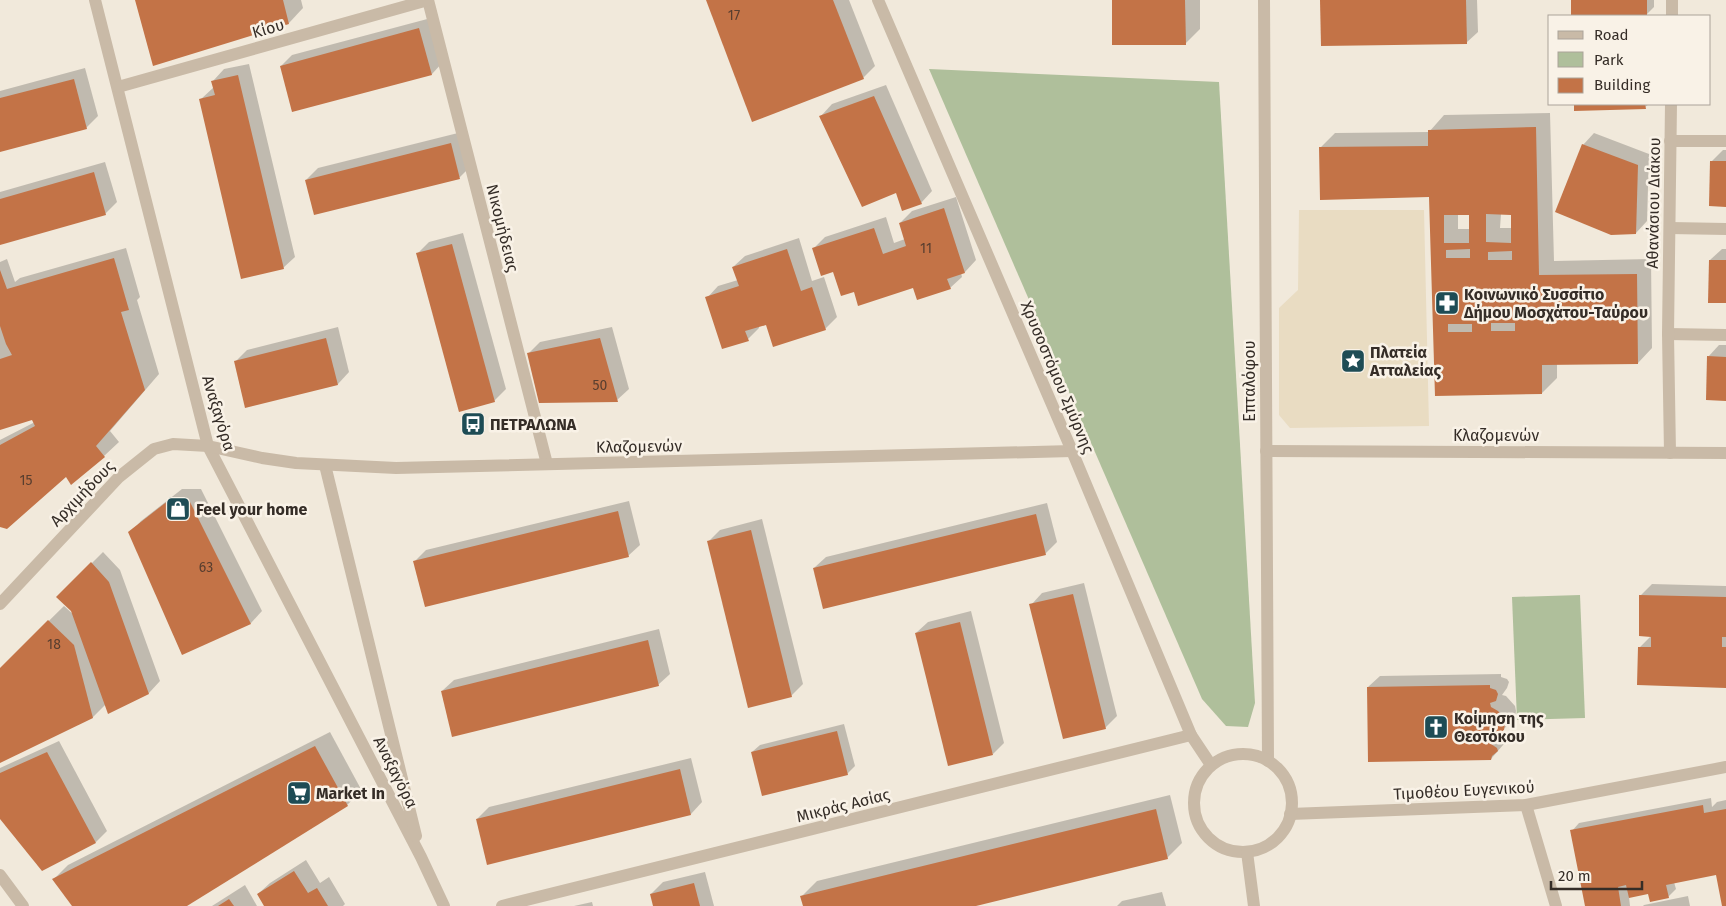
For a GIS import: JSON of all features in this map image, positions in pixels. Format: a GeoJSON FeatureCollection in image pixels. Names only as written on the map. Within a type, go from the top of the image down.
{"type":"FeatureCollection","features":[{"type":"Feature","properties":{"kind":"street","name":"Αναξαγόρα"},"geometry":{"type":"LineString","coordinates":[[95,0],[208,446],[421,857],[444,906]]}},
{"type":"Feature","properties":{"kind":"street","name":"Κίου"},"geometry":{"type":"LineString","coordinates":[[118,88],[428,0]]}},
{"type":"Feature","properties":{"kind":"street","name":"Νικομήδειας"},"geometry":{"type":"LineString","coordinates":[[428,0],[547,464]]}},
{"type":"Feature","properties":{"kind":"street","name":"Χρυσοστόμου Σμύρνης"},"geometry":{"type":"LineString","coordinates":[[878,0],[1072,451],[1191,735],[1211,765]]}},
{"type":"Feature","properties":{"kind":"street","name":"Επταλόφου"},"geometry":{"type":"LineString","coordinates":[[1264,0],[1268,761]]}},
{"type":"Feature","properties":{"kind":"street"},"geometry":{"type":"LineString","coordinates":[[1672,0],[1672,15]]}},
{"type":"Feature","properties":{"kind":"street","name":"Αθανάσιου Διάκου"},"geometry":{"type":"LineString","coordinates":[[1670,453],[1668,334],[1671,105]]}},
{"type":"Feature","properties":{"kind":"street"},"geometry":{"type":"LineString","coordinates":[[1670,141],[1726,141]]}},
{"type":"Feature","properties":{"kind":"street"},"geometry":{"type":"LineString","coordinates":[[1670,228],[1726,229]]}},
{"type":"Feature","properties":{"kind":"street"},"geometry":{"type":"LineString","coordinates":[[1668,334],[1726,335]]}},
{"type":"Feature","properties":{"kind":"street","name":"Αρχιμήδους"},"geometry":{"type":"LineString","coordinates":[[0,604],[119,477],[137,461],[154,449],[173,444],[208,446]]}},
{"type":"Feature","properties":{"kind":"street","name":"Κλαζομενών"},"geometry":{"type":"LineString","coordinates":[[208,446],[262,458],[296,463],[396,468],[1072,451]]}},
{"type":"Feature","properties":{"kind":"street","name":"Κλαζομενών"},"geometry":{"type":"LineString","coordinates":[[1266,450],[1726,453]]}},
{"type":"Feature","properties":{"kind":"street","name":"Αναξαγόρα"},"geometry":{"type":"LineString","coordinates":[[325,465],[421,857]]}},
{"type":"Feature","properties":{"kind":"street","name":"Μικράς Ασίας"},"geometry":{"type":"LineString","coordinates":[[502,906],[1191,735]]}},
{"type":"Feature","properties":{"kind":"street"},"geometry":{"type":"LineString","coordinates":[[1238,754],[1268,761],[1279,770],[1288,784],[1291,798],[1290,814],[1285,828],[1275,840],[1262,848],[1247,852],[1229,850],[1213,842],[1202,830],[1195,813],[1194,796],[1200,779],[1211,765],[1223,758],[1238,754]]}},
{"type":"Feature","properties":{"kind":"street","name":"Τιμοθέου Ευγενικού"},"geometry":{"type":"LineString","coordinates":[[1290,814],[1526,805],[1726,767]]}},
{"type":"Feature","properties":{"kind":"street"},"geometry":{"type":"LineString","coordinates":[[1526,805],[1556,906]]}},
{"type":"Feature","properties":{"kind":"street"},"geometry":{"type":"LineString","coordinates":[[1247,852],[1254,906]]}},
{"type":"Feature","properties":{"kind":"street"},"geometry":{"type":"LineString","coordinates":[[0,876],[23,906]]}},
{"type":"Feature","properties":{"kind":"green space"},"geometry":{"type":"Polygon","coordinates":[[[929,69],[1219,82],[1255,703],[1248,727],[1226,726],[1202,699],[929,69]]]}},
{"type":"Feature","properties":{"kind":"green space"},"geometry":{"type":"Polygon","coordinates":[[[1580,595],[1585,718],[1517,720],[1512,597],[1580,595]]]}},
{"type":"Feature","properties":{"kind":"shaded area","name":"Πλατεία Ατταλείας"},"geometry":{"type":"Polygon","coordinates":[[[1299,210],[1424,210],[1429,426],[1290,428],[1279,415],[1279,308],[1298,290],[1299,210]]]}},
{"type":"Feature","properties":{"kind":"building"},"geometry":{"type":"Polygon","coordinates":[[[135,0],[283,0],[289,24],[153,66],[135,0]]]}},
{"type":"Feature","properties":{"kind":"building"},"geometry":{"type":"Polygon","coordinates":[[[706,0],[833,0],[864,79],[752,122],[706,0]]]}},
{"type":"Feature","properties":{"kind":"building"},"geometry":{"type":"Polygon","coordinates":[[[1112,0],[1185,0],[1186,45],[1112,45],[1112,0]]]}},
{"type":"Feature","properties":{"kind":"building"},"geometry":{"type":"Polygon","coordinates":[[[1320,0],[1466,0],[1467,44],[1321,46],[1320,0]]]}},
{"type":"Feature","properties":{"kind":"building"},"geometry":{"type":"Polygon","coordinates":[[[1571,0],[1647,0],[1647,15],[1571,15],[1571,0]]]}},
{"type":"Feature","properties":{"kind":"building"},"geometry":{"type":"Polygon","coordinates":[[[419,28],[432,75],[292,112],[280,66],[419,28]]]}},
{"type":"Feature","properties":{"kind":"building"},"geometry":{"type":"Polygon","coordinates":[[[238,75],[284,269],[241,279],[199,99],[215,95],[211,81],[238,75]]]}},
{"type":"Feature","properties":{"kind":"building"},"geometry":{"type":"Polygon","coordinates":[[[74,79],[87,129],[0,152],[0,98],[74,79]]]}},
{"type":"Feature","properties":{"kind":"building"},"geometry":{"type":"Polygon","coordinates":[[[874,96],[922,204],[902,211],[896,193],[862,207],[819,116],[874,96]]]}},
{"type":"Feature","properties":{"kind":"building"},"geometry":{"type":"Polygon","coordinates":[[[1574,105],[1645,105],[1646,109],[1574,111],[1574,105]]]}},
{"type":"Feature","properties":{"kind":"building"},"geometry":{"type":"Polygon","coordinates":[[[1536,127],[1539,275],[1637,274],[1638,364],[1542,365],[1542,394],[1435,396],[1429,197],[1320,200],[1319,147],[1428,146],[1428,130],[1536,127]],[[1486,214],[1486,242],[1511,243],[1511,215],[1486,214]],[[1444,215],[1444,243],[1469,243],[1469,215],[1444,215]],[[1470,249],[1446,250],[1446,258],[1470,258],[1470,249]],[[1512,251],[1488,252],[1488,260],[1512,260],[1512,251]],[[1491,323],[1491,331],[1515,331],[1515,323],[1491,323]],[[1448,324],[1448,332],[1472,332],[1472,324],[1448,324]]]}},
{"type":"Feature","properties":{"kind":"building"},"geometry":{"type":"Polygon","coordinates":[[[451,143],[460,179],[314,215],[305,180],[451,143]]]}},
{"type":"Feature","properties":{"kind":"building"},"geometry":{"type":"Polygon","coordinates":[[[1582,144],[1638,165],[1636,234],[1611,235],[1555,212],[1582,144]]]}},
{"type":"Feature","properties":{"kind":"building"},"geometry":{"type":"Polygon","coordinates":[[[1710,161],[1726,161],[1726,207],[1709,206],[1710,161]]]}},
{"type":"Feature","properties":{"kind":"building"},"geometry":{"type":"Polygon","coordinates":[[[94,172],[106,215],[0,245],[0,199],[94,172]]]}},
{"type":"Feature","properties":{"kind":"building"},"geometry":{"type":"Polygon","coordinates":[[[944,208],[965,273],[947,279],[951,289],[917,300],[913,288],[858,306],[854,292],[841,296],[833,272],[821,276],[812,248],[874,228],[883,254],[906,246],[899,223],[944,208]]]}},
{"type":"Feature","properties":{"kind":"building"},"geometry":{"type":"Polygon","coordinates":[[[452,244],[495,402],[459,412],[416,253],[452,244]]]}},
{"type":"Feature","properties":{"kind":"building"},"geometry":{"type":"Polygon","coordinates":[[[787,249],[801,291],[812,287],[826,330],[773,347],[766,325],[745,331],[749,341],[722,349],[705,297],[739,286],[732,267],[787,249]]]}},
{"type":"Feature","properties":{"kind":"building"},"geometry":{"type":"Polygon","coordinates":[[[114,258],[129,310],[121,312],[145,390],[96,446],[105,457],[71,485],[66,477],[7,529],[0,527],[0,445],[35,426],[32,420],[0,430],[0,359],[12,355],[0,326],[0,270],[7,289],[114,258]]]}},
{"type":"Feature","properties":{"kind":"building"},"geometry":{"type":"Polygon","coordinates":[[[1709,260],[1726,260],[1726,303],[1708,303],[1709,260]]]}},
{"type":"Feature","properties":{"kind":"building"},"geometry":{"type":"Polygon","coordinates":[[[326,338],[338,385],[245,408],[234,361],[326,338]]]}},
{"type":"Feature","properties":{"kind":"building"},"geometry":{"type":"Polygon","coordinates":[[[600,338],[618,402],[539,403],[527,353],[600,338]]]}},
{"type":"Feature","properties":{"kind":"building"},"geometry":{"type":"Polygon","coordinates":[[[1707,356],[1726,357],[1726,401],[1706,400],[1707,356]]]}},
{"type":"Feature","properties":{"kind":"building"},"geometry":{"type":"Polygon","coordinates":[[[169,500],[189,500],[251,624],[182,655],[128,532],[169,500]]]}},
{"type":"Feature","properties":{"kind":"building"},"geometry":{"type":"Polygon","coordinates":[[[618,511],[629,557],[425,607],[413,561],[618,511]]]}},
{"type":"Feature","properties":{"kind":"building"},"geometry":{"type":"Polygon","coordinates":[[[1036,514],[1046,555],[823,609],[813,568],[1036,514]]]}},
{"type":"Feature","properties":{"kind":"building"},"geometry":{"type":"Polygon","coordinates":[[[751,530],[792,697],[748,708],[707,541],[751,530]]]}},
{"type":"Feature","properties":{"kind":"building"},"geometry":{"type":"Polygon","coordinates":[[[91,562],[109,582],[149,694],[108,714],[71,611],[56,597],[91,562]]]}},
{"type":"Feature","properties":{"kind":"building"},"geometry":{"type":"Polygon","coordinates":[[[1073,594],[1106,729],[1063,739],[1029,604],[1073,594]]]}},
{"type":"Feature","properties":{"kind":"building"},"geometry":{"type":"Polygon","coordinates":[[[1639,595],[1726,597],[1726,637],[1722,637],[1722,647],[1726,647],[1726,688],[1637,685],[1638,647],[1651,647],[1651,637],[1639,636],[1639,595]]]}},
{"type":"Feature","properties":{"kind":"building"},"geometry":{"type":"Polygon","coordinates":[[[48,620],[74,645],[93,718],[0,763],[0,668],[48,620]]]}},
{"type":"Feature","properties":{"kind":"building"},"geometry":{"type":"Polygon","coordinates":[[[960,622],[993,755],[948,766],[915,633],[960,622]]]}},
{"type":"Feature","properties":{"kind":"building"},"geometry":{"type":"Polygon","coordinates":[[[648,640],[659,686],[452,737],[441,691],[648,640]]]}},
{"type":"Feature","properties":{"kind":"building","name":"Κοίμηση της Θεοτόκου"},"geometry":{"type":"Polygon","coordinates":[[[1490,685],[1490,688],[1496,690],[1498,694],[1496,701],[1490,703],[1491,707],[1498,711],[1505,723],[1504,730],[1491,740],[1491,744],[1498,751],[1492,756],[1491,760],[1368,762],[1367,687],[1490,685]]]}},
{"type":"Feature","properties":{"kind":"building"},"geometry":{"type":"Polygon","coordinates":[[[837,731],[848,775],[762,796],[751,752],[837,731]]]}},
{"type":"Feature","properties":{"kind":"building"},"geometry":{"type":"Polygon","coordinates":[[[315,746],[348,806],[187,906],[72,906],[52,879],[315,746]]]}},
{"type":"Feature","properties":{"kind":"building"},"geometry":{"type":"Polygon","coordinates":[[[47,752],[96,843],[42,871],[0,819],[0,773],[47,752]]]}},
{"type":"Feature","properties":{"kind":"building"},"geometry":{"type":"Polygon","coordinates":[[[680,769],[691,815],[487,865],[476,819],[680,769]]]}},
{"type":"Feature","properties":{"kind":"building"},"geometry":{"type":"Polygon","coordinates":[[[1703,805],[1704,813],[1726,809],[1726,906],[1722,906],[1716,875],[1666,885],[1669,898],[1650,902],[1648,894],[1629,898],[1626,885],[1618,887],[1621,906],[1585,906],[1570,830],[1703,805]]]}},
{"type":"Feature","properties":{"kind":"building"},"geometry":{"type":"Polygon","coordinates":[[[1156,809],[1168,859],[976,906],[803,906],[800,896],[1156,809]]]}},
{"type":"Feature","properties":{"kind":"building"},"geometry":{"type":"Polygon","coordinates":[[[294,871],[308,893],[317,888],[328,906],[264,906],[257,894],[294,871]]]}},
{"type":"Feature","properties":{"kind":"building"},"geometry":{"type":"Polygon","coordinates":[[[694,883],[700,906],[653,906],[650,894],[694,883]]]}},
{"type":"Feature","properties":{"kind":"building"},"geometry":{"type":"Polygon","coordinates":[[[229,899],[234,906],[218,906],[229,899]]]}},
{"type":"Feature","properties":{"kind":"place","name":"Κοινωνικό Συσσίτιο Δήμου Μοσχάτου-Ταύρου"},"geometry":{"type":"Point","coordinates":[1447,303]}},
{"type":"Feature","properties":{"kind":"place","name":"Πλατεία Ατταλείας"},"geometry":{"type":"Point","coordinates":[1353,361]}},
{"type":"Feature","properties":{"kind":"place","name":"ΠΕΤΡΑΛΩΝΑ"},"geometry":{"type":"Point","coordinates":[473,424]}},
{"type":"Feature","properties":{"kind":"place","name":"Feel your home"},"geometry":{"type":"Point","coordinates":[178,509]}},
{"type":"Feature","properties":{"kind":"place","name":"Κοίμηση της Θεοτόκου"},"geometry":{"type":"Point","coordinates":[1436,727]}},
{"type":"Feature","properties":{"kind":"place","name":"Market In"},"geometry":{"type":"Point","coordinates":[299,793]}}]}
